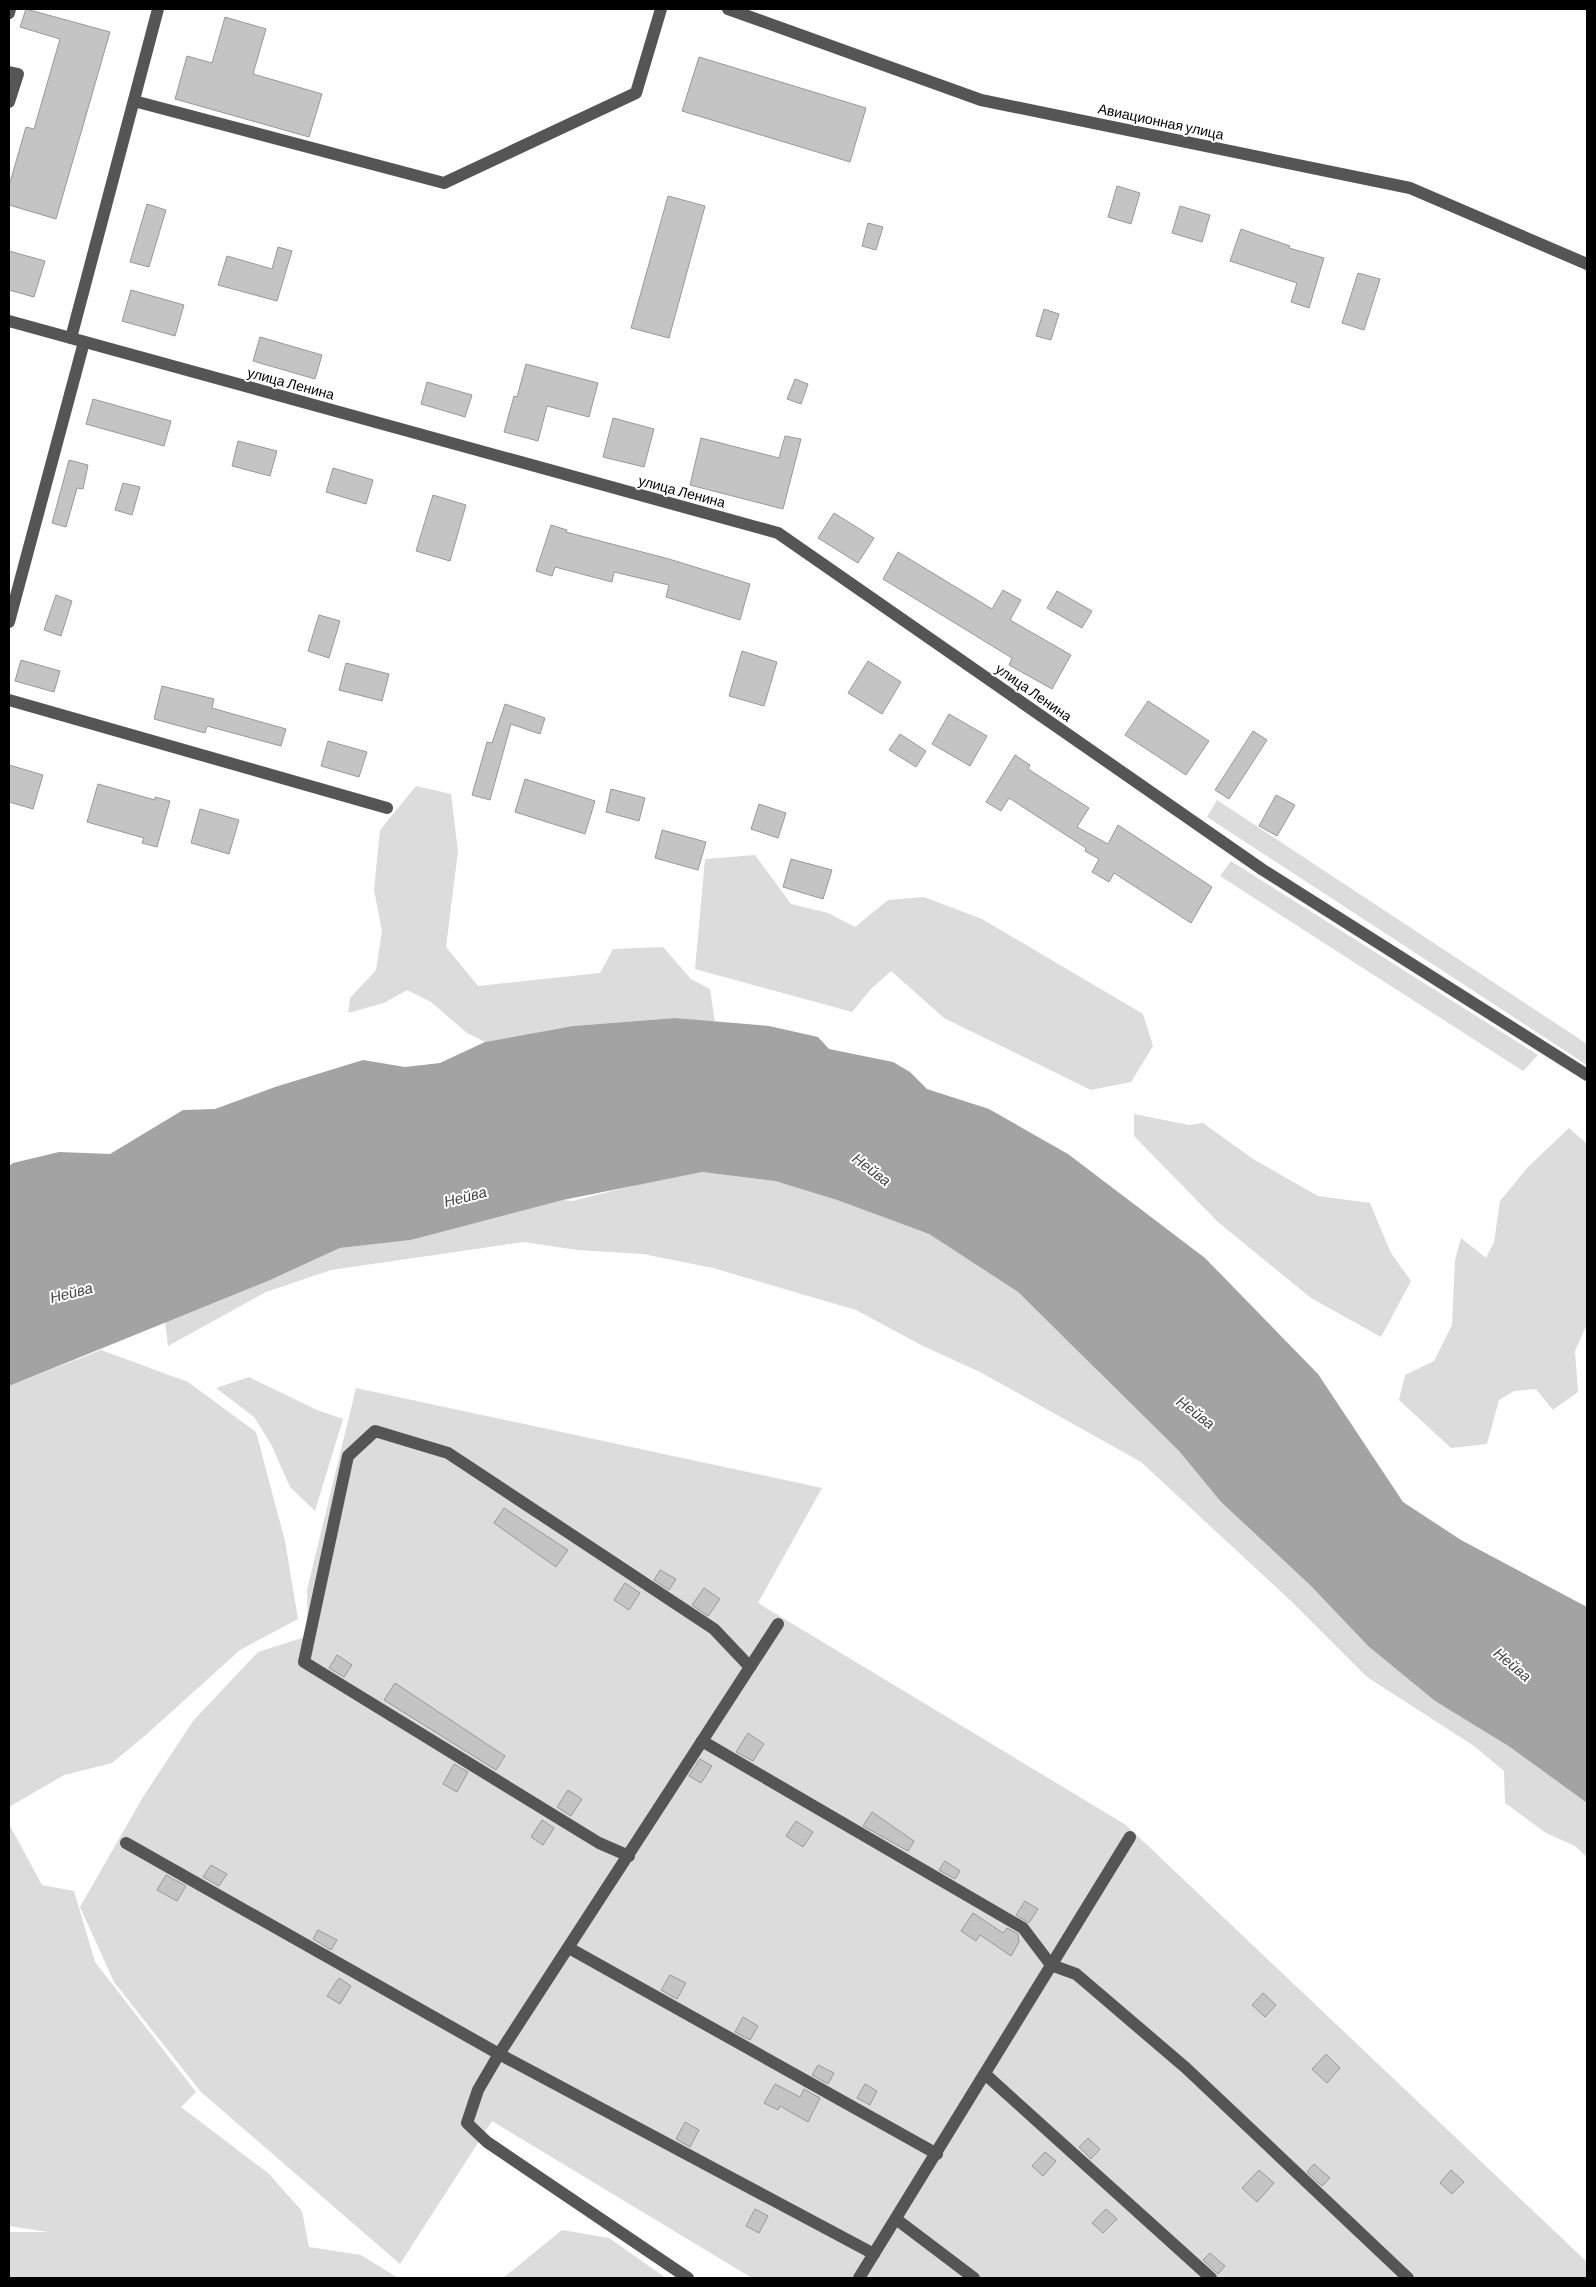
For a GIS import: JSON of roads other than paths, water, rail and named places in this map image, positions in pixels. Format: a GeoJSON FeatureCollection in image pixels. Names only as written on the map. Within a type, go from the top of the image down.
{"type":"FeatureCollection","features":[{"type":"Feature","properties":{"kind":"street"},"geometry":{"type":"LineString","coordinates":[[9,13],[10,9]]}},
{"type":"Feature","properties":{"kind":"street"},"geometry":{"type":"LineString","coordinates":[[71,338],[158,9]]}},
{"type":"Feature","properties":{"kind":"street"},"geometry":{"type":"LineString","coordinates":[[134,101],[444,183],[636,94],[661,9]]}},
{"type":"Feature","properties":{"kind":"street","name":"Авиационная улица"},"geometry":{"type":"LineString","coordinates":[[728,9],[980,100],[1410,188],[1587,264]]}},
{"type":"Feature","properties":{"kind":"street"},"geometry":{"type":"LineString","coordinates":[[9,72],[18,74],[9,102]]}},
{"type":"Feature","properties":{"kind":"street","name":"улица Ленина"},"geometry":{"type":"LineString","coordinates":[[9,321],[778,533],[1263,870],[1587,1075]]}},
{"type":"Feature","properties":{"kind":"street"},"geometry":{"type":"LineString","coordinates":[[9,622],[11,606],[84,342]]}},
{"type":"Feature","properties":{"kind":"street"},"geometry":{"type":"LineString","coordinates":[[9,700],[388,808]]}},
{"type":"Feature","properties":{"kind":"street"},"geometry":{"type":"LineString","coordinates":[[629,1856],[600,1843],[304,1662],[348,1456],[375,1431],[448,1453],[714,1629],[750,1667]]}},
{"type":"Feature","properties":{"kind":"street"},"geometry":{"type":"LineString","coordinates":[[688,2278],[487,2142],[467,2123],[478,2090],[498,2054],[629,1856],[778,1624]]}},
{"type":"Feature","properties":{"kind":"street"},"geometry":{"type":"LineString","coordinates":[[702,1741],[1023,1928],[1052,1965],[1076,1974],[1179,2062],[1408,2278]]}},
{"type":"Feature","properties":{"kind":"street"},"geometry":{"type":"LineString","coordinates":[[859,2278],[937,2154],[1130,1837]]}},
{"type":"Feature","properties":{"kind":"street"},"geometry":{"type":"LineString","coordinates":[[126,1844],[498,2054],[874,2254]]}},
{"type":"Feature","properties":{"kind":"street"},"geometry":{"type":"LineString","coordinates":[[569,1948],[937,2154]]}},
{"type":"Feature","properties":{"kind":"street"},"geometry":{"type":"LineString","coordinates":[[985,2074],[1211,2278]]}},
{"type":"Feature","properties":{"kind":"street"},"geometry":{"type":"LineString","coordinates":[[896,2220],[974,2278]]}},
{"type":"Feature","properties":{"kind":"water","name":"Нейва"},"geometry":{"type":"Polygon","coordinates":[[[675,1018],[769,1026],[818,1037],[829,1049],[893,1062],[910,1072],[927,1089],[989,1109],[1068,1154],[1205,1258],[1318,1374],[1403,1502],[1461,1540],[1587,1607],[1587,1803],[1510,1747],[1435,1701],[1368,1646],[1310,1585],[1221,1502],[1179,1451],[1018,1292],[929,1234],[837,1200],[775,1181],[702,1172],[563,1200],[411,1240],[340,1248],[268,1281],[9,1386],[9,1166],[13,1163],[59,1152],[110,1154],[183,1110],[215,1109],[275,1087],[363,1060],[405,1067],[440,1063],[485,1042],[573,1026],[675,1018]]]}}]}
